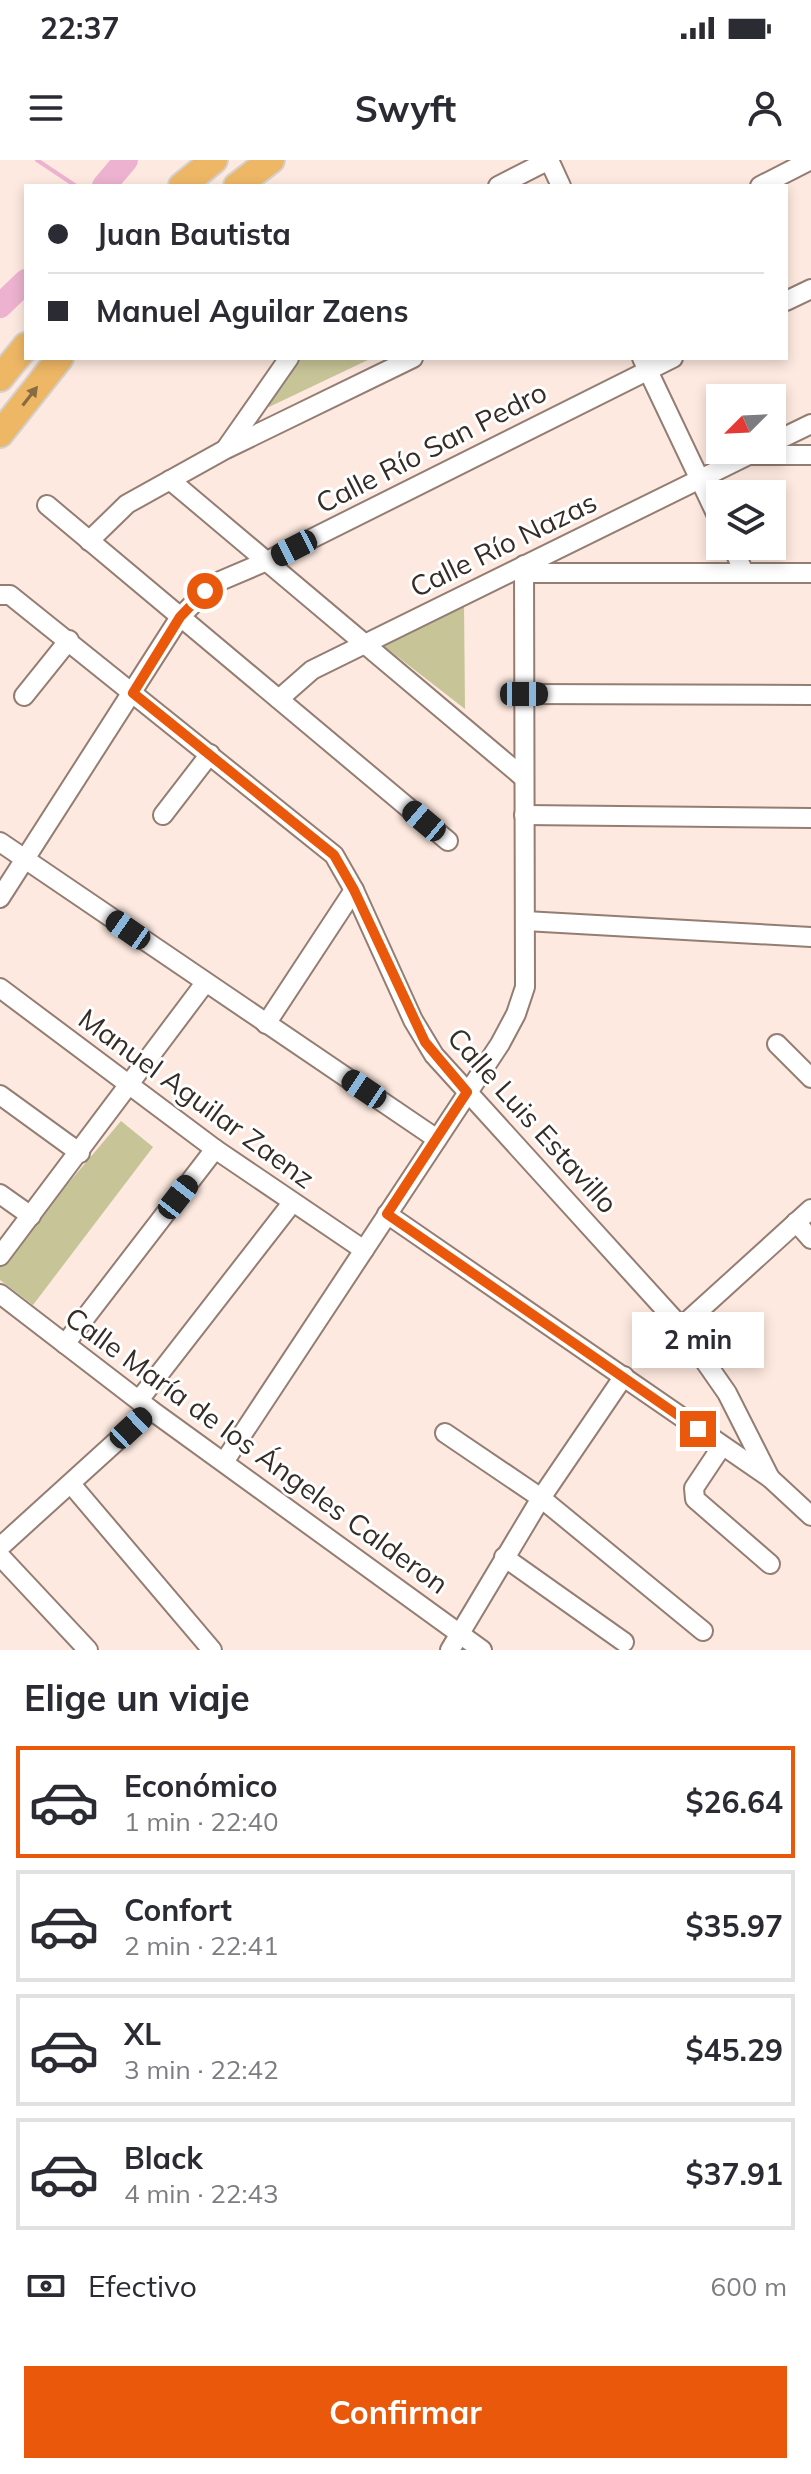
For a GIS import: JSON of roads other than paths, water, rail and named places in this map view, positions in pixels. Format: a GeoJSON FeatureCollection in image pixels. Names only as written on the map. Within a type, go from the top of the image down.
{"type":"FeatureCollection","features":[{"type":"Feature","properties":{"kind":"highway"},"geometry":{"type":"LineString","coordinates":[[184,184],[214,160]]}},
{"type":"Feature","properties":{"kind":"highway"},"geometry":{"type":"LineString","coordinates":[[240,184],[271,160]]}},
{"type":"Feature","properties":{"kind":"highway"},"geometry":{"type":"LineString","coordinates":[[0,378],[24,348]]}},
{"type":"Feature","properties":{"kind":"highway"},"geometry":{"type":"LineString","coordinates":[[0,434],[58,360]]}},
{"type":"Feature","properties":{"kind":"street"},"geometry":{"type":"LineString","coordinates":[[502,184],[549,160],[560,184]]}},
{"type":"Feature","properties":{"kind":"street"},"geometry":{"type":"LineString","coordinates":[[764,184],[811,160]]}},
{"type":"Feature","properties":{"kind":"street"},"geometry":{"type":"LineString","coordinates":[[788,300],[811,289]]}},
{"type":"Feature","properties":{"kind":"street"},"geometry":{"type":"LineString","coordinates":[[226,449],[288,360]]}},
{"type":"Feature","properties":{"kind":"street"},"geometry":{"type":"LineString","coordinates":[[89,541],[117,511],[170,480],[226,449],[409,360]]}},
{"type":"Feature","properties":{"kind":"street"},"geometry":{"type":"LineString","coordinates":[[645,364],[706,492]]}},
{"type":"Feature","properties":{"kind":"street","name":"Calle Río San Pedro"},"geometry":{"type":"LineString","coordinates":[[0,898],[180,617],[213,584],[267,561],[645,364]]}},
{"type":"Feature","properties":{"kind":"street"},"geometry":{"type":"LineString","coordinates":[[786,436],[811,424]]}},
{"type":"Feature","properties":{"kind":"street"},"geometry":{"type":"LineString","coordinates":[[786,454],[811,455]]}},
{"type":"Feature","properties":{"kind":"street","name":"Calle Río Nazas"},"geometry":{"type":"LineString","coordinates":[[279,699],[312,670],[524,569],[730,464]]}},
{"type":"Feature","properties":{"kind":"street"},"geometry":{"type":"LineString","coordinates":[[170,480],[524,778]]}},
{"type":"Feature","properties":{"kind":"street"},"geometry":{"type":"LineString","coordinates":[[47,505],[448,841]]}},
{"type":"Feature","properties":{"kind":"street"},"geometry":{"type":"LineString","coordinates":[[738,560],[744,572]]}},
{"type":"Feature","properties":{"kind":"street"},"geometry":{"type":"LineString","coordinates":[[224,1462],[500,1044],[522,1002],[525,921],[524,569],[811,573]]}},
{"type":"Feature","properties":{"kind":"street","name":"Calle Luis Estavillo"},"geometry":{"type":"LineString","coordinates":[[0,595],[10,595],[69,640],[334,855],[354,890],[425,1042],[681,1327],[727,1393],[770,1478]]}},
{"type":"Feature","properties":{"kind":"street"},"geometry":{"type":"LineString","coordinates":[[24,696],[69,640]]}},
{"type":"Feature","properties":{"kind":"street"},"geometry":{"type":"LineString","coordinates":[[524,694],[811,695]]}},
{"type":"Feature","properties":{"kind":"street"},"geometry":{"type":"LineString","coordinates":[[163,815],[210,754]]}},
{"type":"Feature","properties":{"kind":"street"},"geometry":{"type":"LineString","coordinates":[[524,815],[811,818]]}},
{"type":"Feature","properties":{"kind":"street"},"geometry":{"type":"LineString","coordinates":[[0,842],[437,1139]]}},
{"type":"Feature","properties":{"kind":"street"},"geometry":{"type":"LineString","coordinates":[[266,1024],[354,890]]}},
{"type":"Feature","properties":{"kind":"street"},"geometry":{"type":"LineString","coordinates":[[525,921],[811,937]]}},
{"type":"Feature","properties":{"kind":"street"},"geometry":{"type":"LineString","coordinates":[[0,1256],[205,983]]}},
{"type":"Feature","properties":{"kind":"street","name":"Manuel Aguilar Zaenz"},"geometry":{"type":"LineString","coordinates":[[0,988],[215,1149],[364,1250]]}},
{"type":"Feature","properties":{"kind":"street"},"geometry":{"type":"LineString","coordinates":[[777,1044],[811,1078]]}},
{"type":"Feature","properties":{"kind":"street"},"geometry":{"type":"LineString","coordinates":[[0,1095],[80,1153]]}},
{"type":"Feature","properties":{"kind":"street"},"geometry":{"type":"LineString","coordinates":[[65,1344],[215,1149]]}},
{"type":"Feature","properties":{"kind":"street"},"geometry":{"type":"LineString","coordinates":[[0,1194],[31,1216]]}},
{"type":"Feature","properties":{"kind":"street"},"geometry":{"type":"LineString","coordinates":[[0,1547],[71,1484],[145,1405],[292,1203]]}},
{"type":"Feature","properties":{"kind":"street"},"geometry":{"type":"LineString","coordinates":[[681,1327],[811,1209]]}},
{"type":"Feature","properties":{"kind":"street"},"geometry":{"type":"LineString","coordinates":[[387,1214],[770,1478],[811,1516]]}},
{"type":"Feature","properties":{"kind":"street"},"geometry":{"type":"LineString","coordinates":[[796,1222],[811,1239]]}},
{"type":"Feature","properties":{"kind":"street","name":"Calle María de los Ángeles Calderon"},"geometry":{"type":"LineString","coordinates":[[0,1294],[224,1462],[453,1641],[482,1650]]}},
{"type":"Feature","properties":{"kind":"street"},"geometry":{"type":"LineString","coordinates":[[453,1641],[541,1498],[624,1376]]}},
{"type":"Feature","properties":{"kind":"street"},"geometry":{"type":"LineString","coordinates":[[445,1433],[541,1498],[703,1631]]}},
{"type":"Feature","properties":{"kind":"street"},"geometry":{"type":"LineString","coordinates":[[722,1446],[694,1488],[695,1499],[770,1564]]}},
{"type":"Feature","properties":{"kind":"street"},"geometry":{"type":"LineString","coordinates":[[71,1484],[212,1650]]}},
{"type":"Feature","properties":{"kind":"street"},"geometry":{"type":"LineString","coordinates":[[0,1556],[88,1650]]}},
{"type":"Feature","properties":{"kind":"street"},"geometry":{"type":"LineString","coordinates":[[504,1557],[624,1642]]}},
{"type":"Feature","properties":{"kind":"waterway"},"geometry":{"type":"LineString","coordinates":[[37,160],[73,184]]}},
{"type":"Feature","properties":{"kind":"waterway"},"geometry":{"type":"LineString","coordinates":[[106,184],[126,160]]}},
{"type":"Feature","properties":{"kind":"waterway"},"geometry":{"type":"LineString","coordinates":[[0,306],[24,283]]}}]}
